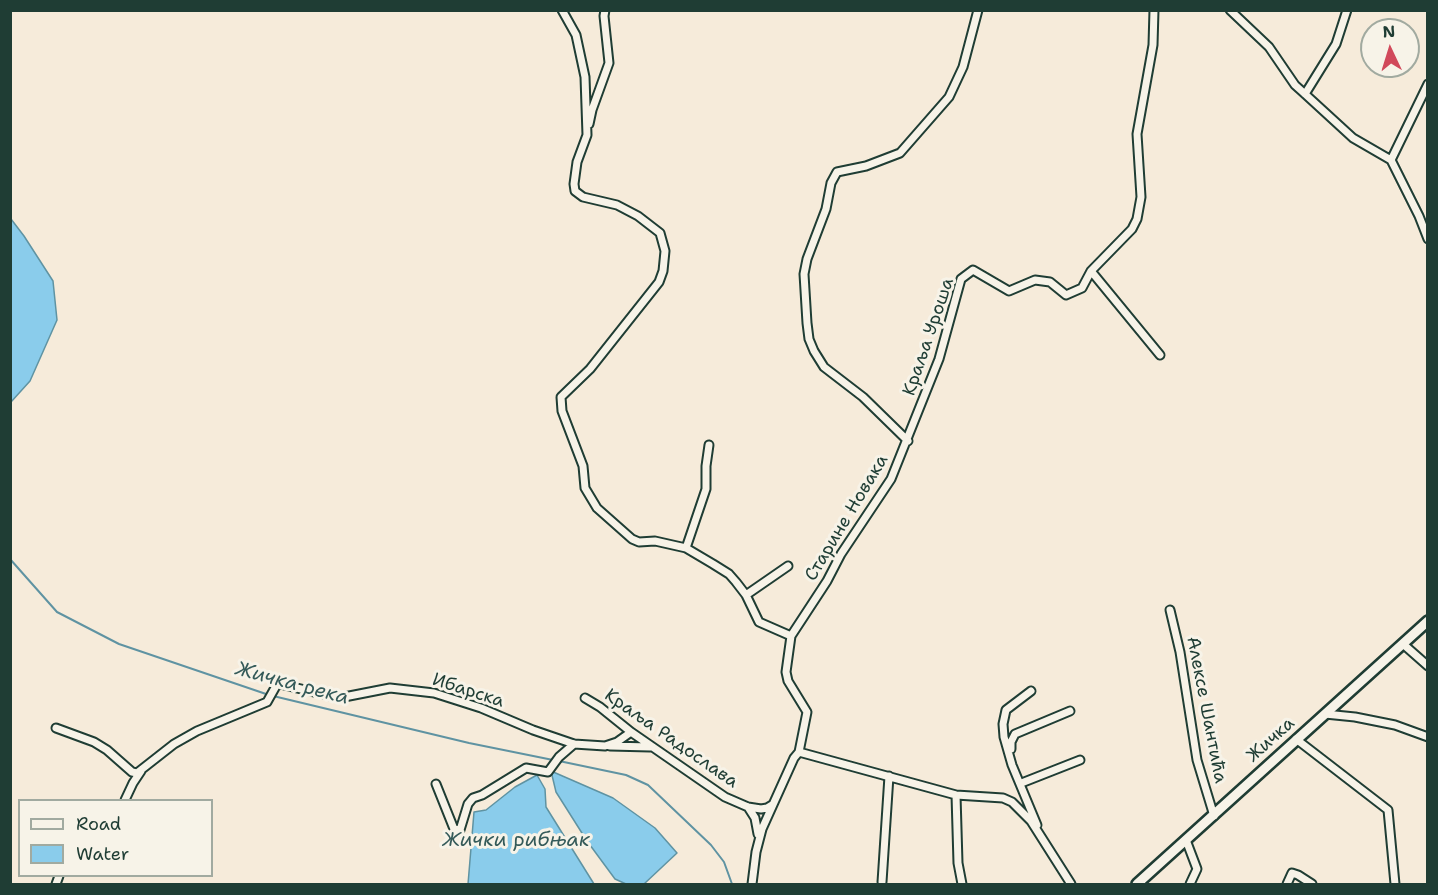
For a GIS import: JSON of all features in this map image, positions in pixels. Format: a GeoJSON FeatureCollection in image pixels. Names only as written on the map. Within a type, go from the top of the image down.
{"type":"FeatureCollection","features":[{"type":"Feature","properties":{"kind":"main road","name":"Жичка"},"geometry":{"type":"LineString","coordinates":[[1137,885],[1428,621]]}},
{"type":"Feature","properties":{"kind":"street"},"geometry":{"type":"LineString","coordinates":[[562,10],[581,50],[585,77],[587,135]]}},
{"type":"Feature","properties":{"kind":"street"},"geometry":{"type":"LineString","coordinates":[[605,10],[603,16],[609,63],[577,162],[575,191],[583,197],[617,205],[638,216],[660,233],[666,251],[659,282],[590,369],[561,397],[562,411],[582,466],[585,488],[597,508],[632,539],[639,542],[655,541],[686,548],[729,574],[746,595],[759,622],[791,636]]}},
{"type":"Feature","properties":{"kind":"street","name":"Старине Новака"},"geometry":{"type":"LineString","coordinates":[[759,840],[794,758],[799,752],[807,712],[788,681],[786,672],[791,636],[827,581],[841,554],[891,480],[908,441],[863,397],[824,367],[814,351],[809,339],[807,323],[804,274],[807,259],[826,209],[831,183],[837,172],[866,166],[900,153],[949,97],[963,67],[978,10]]}},
{"type":"Feature","properties":{"kind":"street","name":"Краља Уроша"},"geometry":{"type":"LineString","coordinates":[[908,441],[939,359],[961,279],[973,270],[1009,291],[1035,280],[1050,282],[1066,295],[1082,288],[1091,271],[1132,229],[1140,207],[1137,134],[1153,45],[1154,10]]}},
{"type":"Feature","properties":{"kind":"street"},"geometry":{"type":"LineString","coordinates":[[1230,10],[1269,47],[1295,85],[1353,138],[1391,160],[1428,239]]}},
{"type":"Feature","properties":{"kind":"street"},"geometry":{"type":"LineString","coordinates":[[1305,94],[1336,44],[1347,10]]}},
{"type":"Feature","properties":{"kind":"street"},"geometry":{"type":"LineString","coordinates":[[1391,160],[1428,84]]}},
{"type":"Feature","properties":{"kind":"street"},"geometry":{"type":"LineString","coordinates":[[1091,271],[1160,355]]}},
{"type":"Feature","properties":{"kind":"street"},"geometry":{"type":"LineString","coordinates":[[686,548],[706,489],[709,445]]}},
{"type":"Feature","properties":{"kind":"street"},"geometry":{"type":"LineString","coordinates":[[746,595],[788,566]]}},
{"type":"Feature","properties":{"kind":"street","name":"Алексе Шантића"},"geometry":{"type":"LineString","coordinates":[[1170,610],[1180,652],[1197,760],[1214,816]]}},
{"type":"Feature","properties":{"kind":"street"},"geometry":{"type":"LineString","coordinates":[[1403,644],[1428,666]]}},
{"type":"Feature","properties":{"kind":"street","name":"Ибарска"},"geometry":{"type":"LineString","coordinates":[[142,771],[154,758],[174,744],[218,721],[264,705],[277,685],[339,698],[390,688],[434,693],[481,708],[574,744],[652,747]]}},
{"type":"Feature","properties":{"kind":"street"},"geometry":{"type":"LineString","coordinates":[[1031,691],[1006,710],[1003,724],[1004,737],[1012,765],[1042,836]]}},
{"type":"Feature","properties":{"kind":"street","name":"Краља Радослава"},"geometry":{"type":"LineString","coordinates":[[585,698],[600,706],[631,732],[725,797],[748,807],[767,808],[774,802]]}},
{"type":"Feature","properties":{"kind":"street"},"geometry":{"type":"LineString","coordinates":[[1029,804],[1031,799],[1014,760],[1011,747],[1012,738],[1015,734],[1070,711]]}},
{"type":"Feature","properties":{"kind":"street"},"geometry":{"type":"LineString","coordinates":[[1325,714],[1395,724],[1428,737]]}},
{"type":"Feature","properties":{"kind":"street"},"geometry":{"type":"LineString","coordinates":[[56,728],[94,742],[132,772],[142,771]]}},
{"type":"Feature","properties":{"kind":"street"},"geometry":{"type":"LineString","coordinates":[[605,746],[617,742],[631,732]]}},
{"type":"Feature","properties":{"kind":"street"},"geometry":{"type":"LineString","coordinates":[[1296,739],[1388,810],[1395,885]]}},
{"type":"Feature","properties":{"kind":"street"},"geometry":{"type":"LineString","coordinates":[[436,784],[454,829],[460,831],[468,804],[473,798],[482,795],[522,769],[530,768],[548,772],[552,764],[574,744]]}},
{"type":"Feature","properties":{"kind":"street"},"geometry":{"type":"LineString","coordinates":[[799,752],[956,795],[1003,798],[1012,802],[1042,836],[1071,885]]}},
{"type":"Feature","properties":{"kind":"street"},"geometry":{"type":"LineString","coordinates":[[1024,782],[1080,760]]}},
{"type":"Feature","properties":{"kind":"street"},"geometry":{"type":"LineString","coordinates":[[126,799],[133,783],[142,771]]}},
{"type":"Feature","properties":{"kind":"street"},"geometry":{"type":"LineString","coordinates":[[882,882],[889,776]]}},
{"type":"Feature","properties":{"kind":"street"},"geometry":{"type":"LineString","coordinates":[[956,795],[958,863],[962,885]]}},
{"type":"Feature","properties":{"kind":"street"},"geometry":{"type":"LineString","coordinates":[[748,807],[755,818],[759,840],[752,885]]}},
{"type":"Feature","properties":{"kind":"street"},"geometry":{"type":"LineString","coordinates":[[1186,840],[1197,869],[1190,885]]}},
{"type":"Feature","properties":{"kind":"street"},"geometry":{"type":"LineString","coordinates":[[1287,885],[1292,873],[1312,885]]}},
{"type":"Feature","properties":{"kind":"water"},"geometry":{"type":"Polygon","coordinates":[[[11,219],[53,281],[57,320],[30,381],[11,402],[11,219]]]}},
{"type":"Feature","properties":{"kind":"water","name":"Жички рибњак"},"geometry":{"type":"Polygon","coordinates":[[[551,771],[613,798],[655,828],[677,853],[644,884],[626,884],[615,879],[587,841],[556,792],[551,771]]]}},
{"type":"Feature","properties":{"kind":"water","name":"Жички рибњак"},"geometry":{"type":"Polygon","coordinates":[[[537,775],[545,789],[546,807],[594,884],[468,884],[474,812],[486,810],[515,787],[537,775]]]}},
{"type":"Feature","properties":{"kind":"waterway","name":"Жичка река"},"geometry":{"type":"LineString","coordinates":[[10,559],[57,612],[119,644],[269,695],[469,743],[553,760]]}},
{"type":"Feature","properties":{"kind":"waterway"},"geometry":{"type":"LineString","coordinates":[[559,761],[626,775],[648,785],[711,845],[724,862],[732,884]]}}]}
